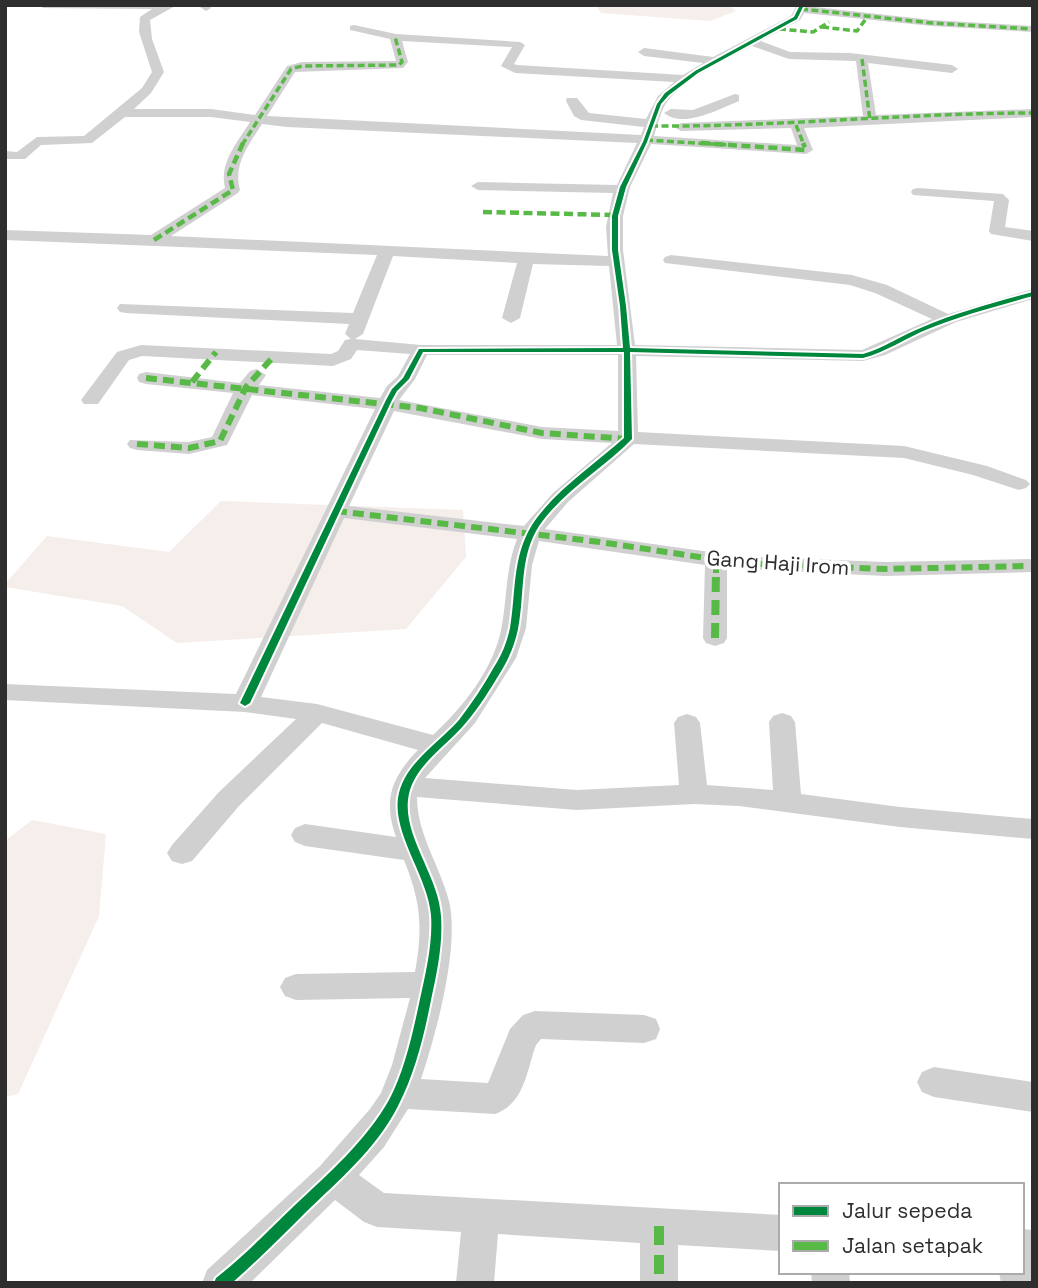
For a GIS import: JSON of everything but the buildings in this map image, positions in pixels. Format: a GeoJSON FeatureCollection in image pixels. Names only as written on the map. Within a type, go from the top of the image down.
{"type":"FeatureCollection","features":[{"type":"Feature","properties":{"kind":"street"},"geometry":{"type":"LineString","coordinates":[[43,5],[171,6]]}},
{"type":"Feature","properties":{"kind":"street"},"geometry":{"type":"LineString","coordinates":[[106,6],[112,15],[123,19],[144,19],[149,14],[171,6]]}},
{"type":"Feature","properties":{"kind":"street"},"geometry":{"type":"LineString","coordinates":[[354,28],[396,37],[516,44],[519,46],[507,66],[515,69],[678,71],[719,61],[796,18],[801,7],[932,23],[1033,29]]}},
{"type":"Feature","properties":{"kind":"street"},"geometry":{"type":"LineString","coordinates":[[5,174],[13,155],[37,141],[89,139],[147,90],[158,72],[144,33],[144,19]]}},
{"type":"Feature","properties":{"kind":"street"},"geometry":{"type":"LineString","coordinates":[[154,240],[233,190],[230,171],[257,120],[292,68],[399,65],[402,57],[396,37]]}},
{"type":"Feature","properties":{"kind":"street"},"geometry":{"type":"LineString","coordinates":[[751,42],[789,55],[862,59],[952,69]]}},
{"type":"Feature","properties":{"kind":"street"},"geometry":{"type":"LineString","coordinates":[[644,52],[678,71]]}},
{"type":"Feature","properties":{"kind":"street"},"geometry":{"type":"LineString","coordinates":[[862,59],[870,120]]}},
{"type":"Feature","properties":{"kind":"street"},"geometry":{"type":"LineString","coordinates":[[221,1283],[333,1177],[371,1135],[399,1093],[428,985],[436,933],[436,908],[415,852],[403,806],[407,786],[419,768],[461,723],[505,656],[514,629],[522,557],[530,534],[558,502],[628,439],[628,350],[616,261],[615,215],[621,189],[678,71]]}},
{"type":"Feature","properties":{"kind":"street"},"geometry":{"type":"LineString","coordinates":[[651,125],[695,114],[735,98]]}},
{"type":"Feature","properties":{"kind":"street"},"geometry":{"type":"LineString","coordinates":[[572,101],[579,113],[586,117],[806,150],[796,125]]}},
{"type":"Feature","properties":{"kind":"street"},"geometry":{"type":"LineString","coordinates":[[122,113],[211,113],[257,120],[651,125],[796,125],[947,113],[1033,113]]}},
{"type":"Feature","properties":{"kind":"street"},"geometry":{"type":"LineString","coordinates":[[478,186],[621,189]]}},
{"type":"Feature","properties":{"kind":"street"},"geometry":{"type":"LineString","coordinates":[[918,192],[998,197],[1002,200],[997,231],[1033,236]]}},
{"type":"Feature","properties":{"kind":"street"},"geometry":{"type":"LineString","coordinates":[[7,237],[154,240],[616,261]]}},
{"type":"Feature","properties":{"kind":"street"},"geometry":{"type":"LineString","coordinates":[[91,400],[118,362],[129,352],[216,352],[333,360],[345,355],[387,250]]}},
{"type":"Feature","properties":{"kind":"street"},"geometry":{"type":"LineString","coordinates":[[511,318],[526,259]]}},
{"type":"Feature","properties":{"kind":"street"},"geometry":{"type":"LineString","coordinates":[[671,260],[852,280],[881,289],[945,319]]}},
{"type":"Feature","properties":{"kind":"street"},"geometry":{"type":"LineString","coordinates":[[351,344],[421,350],[628,350],[863,356],[878,352],[909,334],[945,319],[1033,294]]}},
{"type":"Feature","properties":{"kind":"street"},"geometry":{"type":"LineString","coordinates":[[126,308],[359,318]]}},
{"type":"Feature","properties":{"kind":"street"},"geometry":{"type":"LineString","coordinates":[[245,702],[386,405],[394,390],[406,379],[421,350]]}},
{"type":"Feature","properties":{"kind":"street"},"geometry":{"type":"LineString","coordinates":[[192,382],[216,352]]}},
{"type":"Feature","properties":{"kind":"street"},"geometry":{"type":"LineString","coordinates":[[137,443],[186,449],[205,447],[220,441],[246,387],[274,356]]}},
{"type":"Feature","properties":{"kind":"street"},"geometry":{"type":"LineString","coordinates":[[146,378],[246,387],[451,413],[542,433],[904,452],[981,470],[1018,484]]}},
{"type":"Feature","properties":{"kind":"street","name":"Gang Haji Irom"},"geometry":{"type":"LineString","coordinates":[[336,511],[530,534],[716,561],[885,569],[1028,566]]}},
{"type":"Feature","properties":{"kind":"street"},"geometry":{"type":"LineString","coordinates":[[715,638],[716,561]]}},
{"type":"Feature","properties":{"kind":"street"},"geometry":{"type":"LineString","coordinates":[[5,692],[245,702],[317,713],[438,746]]}},
{"type":"Feature","properties":{"kind":"street"},"geometry":{"type":"LineString","coordinates":[[182,853],[229,799],[317,713]]}},
{"type":"Feature","properties":{"kind":"street"},"geometry":{"type":"LineString","coordinates":[[782,722],[788,802]]}},
{"type":"Feature","properties":{"kind":"street"},"geometry":{"type":"LineString","coordinates":[[687,723],[694,794]]}},
{"type":"Feature","properties":{"kind":"street"},"geometry":{"type":"LineString","coordinates":[[407,786],[577,800],[694,794],[739,796],[981,826],[1033,829]]}},
{"type":"Feature","properties":{"kind":"street"},"geometry":{"type":"LineString","coordinates":[[305,835],[415,852]]}},
{"type":"Feature","properties":{"kind":"street"},"geometry":{"type":"LineString","coordinates":[[296,987],[428,985]]}},
{"type":"Feature","properties":{"kind":"street"},"geometry":{"type":"LineString","coordinates":[[399,1093],[495,1099],[503,1094],[508,1085],[524,1034],[535,1025],[644,1029]]}},
{"type":"Feature","properties":{"kind":"street"},"geometry":{"type":"LineString","coordinates":[[934,1082],[1033,1097]]}},
{"type":"Feature","properties":{"kind":"street"},"geometry":{"type":"LineString","coordinates":[[333,1177],[377,1210],[779,1233]]}},
{"type":"Feature","properties":{"kind":"street"},"geometry":{"type":"LineString","coordinates":[[475,1283],[481,1215]]}},
{"type":"Feature","properties":{"kind":"street"},"geometry":{"type":"LineString","coordinates":[[659,1226],[659,1283]]}},
{"type":"Feature","properties":{"kind":"shaded area"},"geometry":{"type":"Polygon","coordinates":[[[596,5],[729,5],[736,11],[710,21],[601,13],[596,5]]]}},
{"type":"Feature","properties":{"kind":"shaded area"},"geometry":{"type":"Polygon","coordinates":[[[221,501],[463,510],[466,557],[406,629],[177,643],[122,606],[5,587],[47,536],[169,552],[221,501]]]}},
{"type":"Feature","properties":{"kind":"shaded area"},"geometry":{"type":"Polygon","coordinates":[[[32,820],[106,834],[99,916],[18,1094],[5,1097],[5,841],[32,820]]]}},
{"type":"Feature","properties":{"kind":"marked path"},"geometry":{"type":"LineString","coordinates":[[801,9],[932,23],[1033,29]]}},
{"type":"Feature","properties":{"kind":"marked path"},"geometry":{"type":"LineString","coordinates":[[822,27],[857,31],[868,16]]}},
{"type":"Feature","properties":{"kind":"marked path"},"geometry":{"type":"LineString","coordinates":[[779,29],[813,32],[829,22]]}},
{"type":"Feature","properties":{"kind":"marked path"},"geometry":{"type":"LineString","coordinates":[[154,240],[233,190],[229,174],[240,148],[291,69],[302,66],[399,65],[402,62],[395,37]]}},
{"type":"Feature","properties":{"kind":"marked path"},"geometry":{"type":"LineString","coordinates":[[862,59],[870,120]]}},
{"type":"Feature","properties":{"kind":"marked path"},"geometry":{"type":"LineString","coordinates":[[651,126],[747,125],[1033,113]]}},
{"type":"Feature","properties":{"kind":"marked path"},"geometry":{"type":"LineString","coordinates":[[646,140],[806,150],[796,125]]}},
{"type":"Feature","properties":{"kind":"marked path"},"geometry":{"type":"LineString","coordinates":[[483,212],[615,215]]}},
{"type":"Feature","properties":{"kind":"marked path"},"geometry":{"type":"LineString","coordinates":[[192,382],[216,352]]}},
{"type":"Feature","properties":{"kind":"marked path"},"geometry":{"type":"LineString","coordinates":[[137,444],[189,448],[220,441],[246,387],[274,356]]}},
{"type":"Feature","properties":{"kind":"marked path"},"geometry":{"type":"LineString","coordinates":[[146,378],[420,408],[542,433],[628,439]]}},
{"type":"Feature","properties":{"kind":"marked path"},"geometry":{"type":"LineString","coordinates":[[336,511],[600,542],[739,563],[885,569],[1029,566]]}},
{"type":"Feature","properties":{"kind":"marked path"},"geometry":{"type":"LineString","coordinates":[[715,638],[716,561]]}},
{"type":"Feature","properties":{"kind":"marked path"},"geometry":{"type":"LineString","coordinates":[[659,1226],[659,1283]]}},
{"type":"Feature","properties":{"kind":"cycle path"},"geometry":{"type":"LineString","coordinates":[[221,1283],[346,1164],[383,1120],[401,1088],[423,1012],[436,933],[434,901],[406,826],[403,799],[418,767],[472,709],[504,658],[514,628],[524,550],[537,523],[560,498],[628,439],[627,356],[614,227],[623,187],[645,142],[656,110],[667,94],[681,82],[796,18],[802,5]]}},
{"type":"Feature","properties":{"kind":"cycle path"},"geometry":{"type":"LineString","coordinates":[[245,703],[389,400],[394,390],[406,379],[421,350],[627,350],[863,356],[950,319],[1033,294]]}}]}
